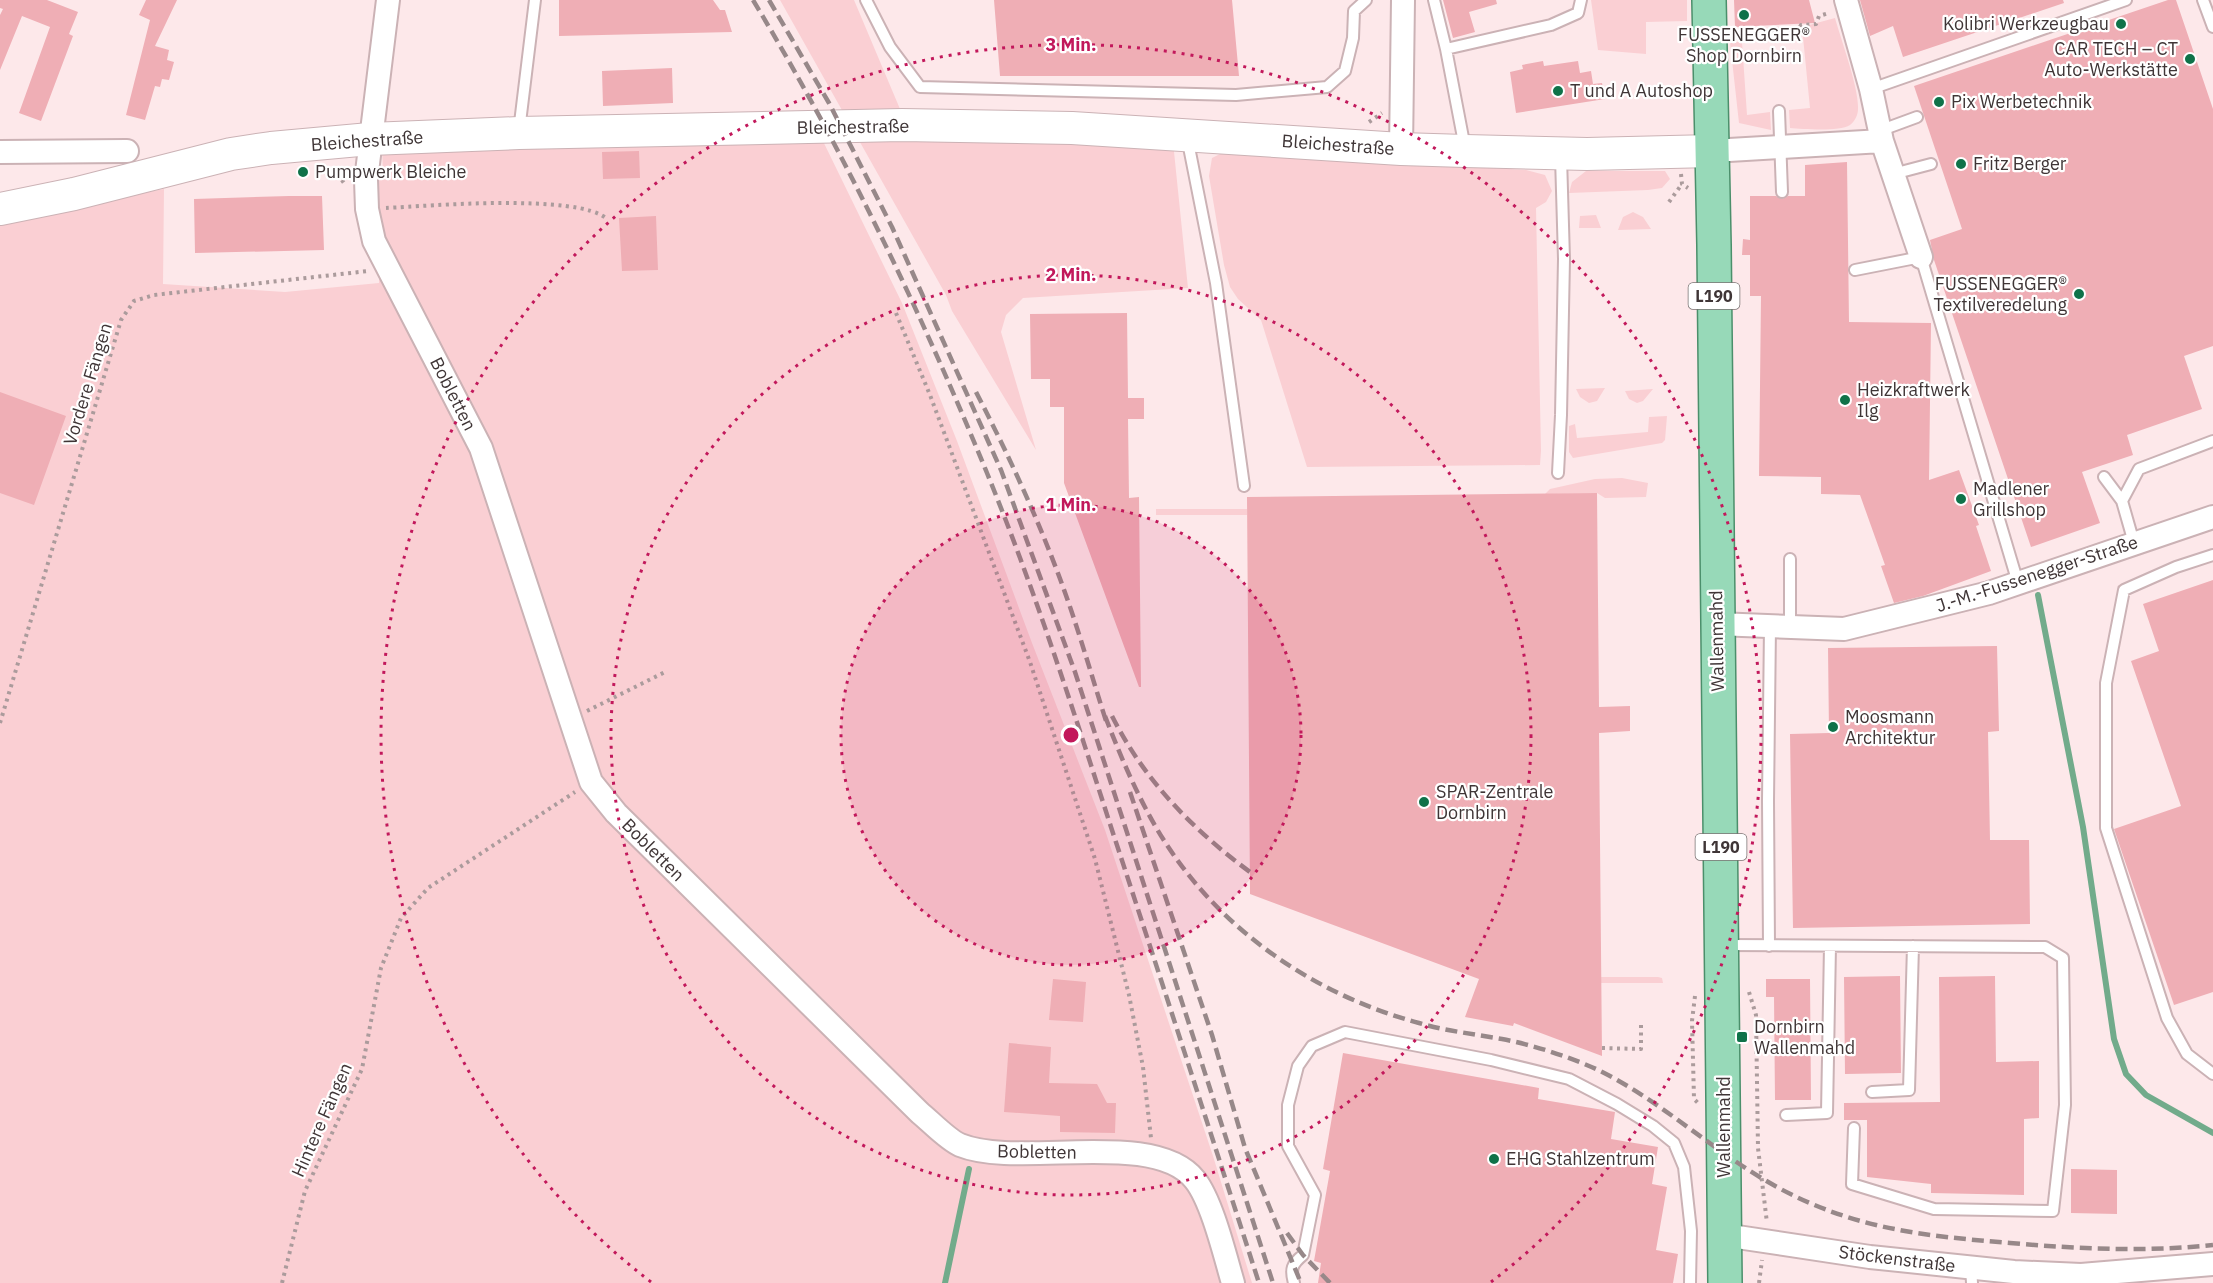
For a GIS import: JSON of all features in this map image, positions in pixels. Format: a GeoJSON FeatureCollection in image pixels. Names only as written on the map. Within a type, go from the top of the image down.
{"type":"FeatureCollection","features":[{"type":"Feature","properties":{"kind":"main road","name":"Wallenmahd"},"geometry":{"type":"LineString","coordinates":[[1709,0],[1725,1283]]}},
{"type":"Feature","properties":{"kind":"main road","name":"Bleichestraße"},"geometry":{"type":"LineString","coordinates":[[0,209],[74,194],[231,154],[271,148],[370,139],[519,133],[902,125],[1072,128],[1401,149],[1561,154],[1712,151]]}},
{"type":"Feature","properties":{"kind":"street","name":"Bobletten"},"geometry":{"type":"LineString","coordinates":[[388,0],[366,180],[367,209],[374,241],[481,448],[591,782],[616,813],[920,1113],[959,1145],[994,1152],[1138,1154],[1168,1160],[1194,1178],[1205,1194],[1233,1283]]}},
{"type":"Feature","properties":{"kind":"street"},"geometry":{"type":"LineString","coordinates":[[1401,149],[1403,0]]}},
{"type":"Feature","properties":{"kind":"street"},"geometry":{"type":"LineString","coordinates":[[1842,5],[1871,89],[1880,136],[1921,257]]}},
{"type":"Feature","properties":{"kind":"street"},"geometry":{"type":"LineString","coordinates":[[1712,151],[1781,147],[1880,136]]}},
{"type":"Feature","properties":{"kind":"street"},"geometry":{"type":"LineString","coordinates":[[0,152],[127,151]]}},
{"type":"Feature","properties":{"kind":"street","name":"J.-M.-Fussenegger-Straße"},"geometry":{"type":"LineString","coordinates":[[1717,624],[1844,629],[1989,593],[2213,517]]}},
{"type":"Feature","properties":{"kind":"street","name":"Stöckenstraße"},"geometry":{"type":"LineString","coordinates":[[1724,1235],[1972,1275],[2081,1279],[2213,1264]]}},
{"type":"Feature","properties":{"kind":"lane"},"geometry":{"type":"LineString","coordinates":[[519,133],[535,0]]}},
{"type":"Feature","properties":{"kind":"lane"},"geometry":{"type":"LineString","coordinates":[[866,0],[890,47],[920,87],[1236,95],[1327,87],[1345,71],[1353,38],[1354,11],[1366,0]]}},
{"type":"Feature","properties":{"kind":"lane"},"geometry":{"type":"LineString","coordinates":[[1434,0],[1446,49],[1465,151]]}},
{"type":"Feature","properties":{"kind":"lane"},"geometry":{"type":"LineString","coordinates":[[1446,49],[1551,25],[1578,13],[1581,0]]}},
{"type":"Feature","properties":{"kind":"lane"},"geometry":{"type":"LineString","coordinates":[[1871,89],[2126,0]]}},
{"type":"Feature","properties":{"kind":"lane"},"geometry":{"type":"LineString","coordinates":[[2203,0],[2213,27]]}},
{"type":"Feature","properties":{"kind":"lane"},"geometry":{"type":"LineString","coordinates":[[1779,111],[1782,192]]}},
{"type":"Feature","properties":{"kind":"lane"},"geometry":{"type":"LineString","coordinates":[[1880,136],[1917,117]]}},
{"type":"Feature","properties":{"kind":"lane"},"geometry":{"type":"LineString","coordinates":[[1186,135],[1216,283],[1244,486]]}},
{"type":"Feature","properties":{"kind":"lane"},"geometry":{"type":"LineString","coordinates":[[1558,473],[1564,260],[1561,154]]}},
{"type":"Feature","properties":{"kind":"lane"},"geometry":{"type":"LineString","coordinates":[[1893,174],[1931,164]]}},
{"type":"Feature","properties":{"kind":"lane"},"geometry":{"type":"LineString","coordinates":[[1855,270],[1921,257],[2018,582]]}},
{"type":"Feature","properties":{"kind":"lane"},"geometry":{"type":"LineString","coordinates":[[2122,501],[2139,469],[2213,441]]}},
{"type":"Feature","properties":{"kind":"lane"},"geometry":{"type":"LineString","coordinates":[[2104,477],[2122,501],[2134,543]]}},
{"type":"Feature","properties":{"kind":"lane"},"geometry":{"type":"LineString","coordinates":[[2213,555],[2176,567],[2124,590],[2106,683],[2106,828],[2167,1018],[2187,1054],[2213,1074]]}},
{"type":"Feature","properties":{"kind":"lane"},"geometry":{"type":"LineString","coordinates":[[1769,946],[1768,801],[1780,627],[1790,559]]}},
{"type":"Feature","properties":{"kind":"lane"},"geometry":{"type":"LineString","coordinates":[[1722,945],[2045,946],[2063,958],[2065,1105],[2053,1211],[1934,1209],[1852,1184],[1854,1128]]}},
{"type":"Feature","properties":{"kind":"lane"},"geometry":{"type":"LineString","coordinates":[[1786,1115],[1827,1113],[1830,946]]}},
{"type":"Feature","properties":{"kind":"lane"},"geometry":{"type":"LineString","coordinates":[[1872,1092],[1909,1090],[1912,946]]}},
{"type":"Feature","properties":{"kind":"lane"},"geometry":{"type":"LineString","coordinates":[[1294,1283],[1290,1272],[1293,1262],[1303,1255],[1315,1195],[1288,1146],[1288,1105],[1298,1066],[1312,1046],[1345,1032],[1491,1060],[1569,1079],[1653,1126],[1674,1143],[1684,1167],[1691,1231],[1690,1283]]}},
{"type":"Feature","properties":{"kind":"path"},"geometry":{"type":"LineString","coordinates":[[1727,34],[1799,29],[1801,25],[1816,24],[1819,16],[1842,5]]}},
{"type":"Feature","properties":{"kind":"path"},"geometry":{"type":"LineString","coordinates":[[1747,26],[1747,33]]}},
{"type":"Feature","properties":{"kind":"path"},"geometry":{"type":"LineString","coordinates":[[1771,31],[1771,39]]}},
{"type":"Feature","properties":{"kind":"path"},"geometry":{"type":"LineString","coordinates":[[324,163],[334,169],[345,185]]}},
{"type":"Feature","properties":{"kind":"path"},"geometry":{"type":"LineString","coordinates":[[1669,202],[1682,184]]}},
{"type":"Feature","properties":{"kind":"path"},"geometry":{"type":"LineString","coordinates":[[367,209],[520,202],[582,208],[601,214],[607,219]]}},
{"type":"Feature","properties":{"kind":"path","name":"Vordere Fängen"},"geometry":{"type":"LineString","coordinates":[[0,723],[121,320],[134,301],[154,295],[388,269]]}},
{"type":"Feature","properties":{"kind":"path"},"geometry":{"type":"LineString","coordinates":[[896,313],[930,395],[1030,662],[1095,859],[1129,995],[1141,1057],[1150,1118],[1152,1157]]}},
{"type":"Feature","properties":{"kind":"path"},"geometry":{"type":"LineString","coordinates":[[570,720],[667,671]]}},
{"type":"Feature","properties":{"kind":"path","name":"Hintere Fängen"},"geometry":{"type":"LineString","coordinates":[[282,1283],[305,1191],[362,1069],[381,968],[401,918],[428,888],[591,782]]}},
{"type":"Feature","properties":{"kind":"path"},"geometry":{"type":"LineString","coordinates":[[1747,985],[1756,1015],[1758,1148],[1767,1221]]}},
{"type":"Feature","properties":{"kind":"path"},"geometry":{"type":"LineString","coordinates":[[1602,1048],[1641,1049],[1641,1022]]}},
{"type":"Feature","properties":{"kind":"path"},"geometry":{"type":"LineString","coordinates":[[1759,1283],[1761,1265]]}},
{"type":"Feature","properties":{"kind":"shaded area"},"geometry":{"type":"Polygon","coordinates":[[[780,0],[854,0],[908,128],[1173,142],[1188,288],[1023,298],[1006,315],[1001,332],[1036,450],[952,311],[946,295],[780,0]]]}},
{"type":"Feature","properties":{"kind":"shaded area"},"geometry":{"type":"Polygon","coordinates":[[[1591,0],[1687,0],[1687,21],[1646,22],[1646,54],[1598,50],[1591,0]]]}},
{"type":"Feature","properties":{"kind":"shaded area"},"geometry":{"type":"Polygon","coordinates":[[[1835,18],[1856,89],[1857,116],[1850,125],[1838,129],[1790,128],[1789,110],[1810,108],[1802,27],[1835,18]]]}},
{"type":"Feature","properties":{"kind":"shaded area"},"geometry":{"type":"Polygon","coordinates":[[[1730,42],[1742,42],[1747,115],[1770,112],[1771,130],[1739,123],[1730,42]]]}},
{"type":"Feature","properties":{"kind":"shaded area"},"geometry":{"type":"Polygon","coordinates":[[[820,135],[902,303],[1105,830],[1213,1156],[1252,1283],[0,1283],[0,220],[164,189],[163,284],[285,292],[379,283],[379,220],[375,194],[383,174],[382,145],[820,135]]]}},
{"type":"Feature","properties":{"kind":"shaded area"},"geometry":{"type":"Polygon","coordinates":[[[1224,152],[1526,170],[1545,175],[1552,191],[1546,202],[1536,208],[1540,465],[1307,467],[1261,320],[1238,299],[1230,287],[1224,265],[1209,176],[1212,158],[1224,152]]]}},
{"type":"Feature","properties":{"kind":"shaded area"},"geometry":{"type":"Polygon","coordinates":[[[1586,171],[1665,171],[1670,179],[1662,188],[1648,190],[1569,193],[1572,182],[1586,171]]]}},
{"type":"Feature","properties":{"kind":"shaded area"},"geometry":{"type":"Polygon","coordinates":[[[1633,212],[1643,217],[1651,229],[1618,230],[1623,217],[1633,212]]]}},
{"type":"Feature","properties":{"kind":"shaded area"},"geometry":{"type":"Polygon","coordinates":[[[1596,215],[1601,228],[1579,228],[1580,216],[1596,215]]]}},
{"type":"Feature","properties":{"kind":"shaded area"},"geometry":{"type":"Polygon","coordinates":[[[1605,388],[1597,401],[1589,403],[1580,397],[1576,389],[1605,388]]]}},
{"type":"Feature","properties":{"kind":"shaded area"},"geometry":{"type":"Polygon","coordinates":[[[1653,389],[1643,401],[1637,403],[1629,399],[1625,391],[1653,389]]]}},
{"type":"Feature","properties":{"kind":"shaded area"},"geometry":{"type":"Polygon","coordinates":[[[1667,416],[1665,440],[1662,443],[1573,458],[1569,452],[1569,426],[1575,424],[1577,438],[1648,432],[1649,417],[1667,416]]]}},
{"type":"Feature","properties":{"kind":"shaded area"},"geometry":{"type":"Polygon","coordinates":[[[1622,478],[1648,483],[1646,497],[1605,498],[1597,493],[1545,494],[1550,489],[1595,479],[1622,478]]]}},
{"type":"Feature","properties":{"kind":"shaded area"},"geometry":{"type":"Polygon","coordinates":[[[1156,509],[1247,509],[1247,515],[1156,515],[1156,509]]]}},
{"type":"Feature","properties":{"kind":"shaded area"},"geometry":{"type":"Polygon","coordinates":[[[1601,977],[1658,977],[1662,978],[1663,983],[1601,983],[1601,977]]]}},
{"type":"Feature","properties":{"kind":"building"},"geometry":{"type":"Polygon","coordinates":[[[0,0],[47,0],[78,12],[69,34],[73,36],[41,121],[19,113],[50,27],[22,16],[0,70],[0,15],[3,9],[0,8],[0,0]]]}},
{"type":"Feature","properties":{"kind":"building"},"geometry":{"type":"Polygon","coordinates":[[[146,0],[177,0],[155,46],[169,50],[167,60],[174,62],[169,80],[162,79],[160,87],[155,86],[145,120],[126,115],[150,20],[139,15],[146,0]]]}},
{"type":"Feature","properties":{"kind":"building"},"geometry":{"type":"Polygon","coordinates":[[[559,0],[713,0],[720,10],[725,10],[732,32],[559,36],[559,0]]]}},
{"type":"Feature","properties":{"kind":"building"},"geometry":{"type":"Polygon","coordinates":[[[994,0],[1232,0],[1239,76],[1000,76],[994,0]]]}},
{"type":"Feature","properties":{"kind":"building"},"geometry":{"type":"Polygon","coordinates":[[[1443,0],[1496,0],[1497,4],[1469,12],[1475,32],[1453,38],[1443,0]]]}},
{"type":"Feature","properties":{"kind":"building"},"geometry":{"type":"Polygon","coordinates":[[[1734,0],[1809,0],[1815,23],[1735,27],[1734,0]]]}},
{"type":"Feature","properties":{"kind":"building"},"geometry":{"type":"Polygon","coordinates":[[[1860,0],[2063,0],[2064,3],[1903,57],[1893,26],[1870,36],[1860,0]]]}},
{"type":"Feature","properties":{"kind":"building","name":"FUSSENEGGER® Textilveredelung"},"geometry":{"type":"Polygon","coordinates":[[[2168,0],[2176,0],[2213,109],[2213,346],[2184,356],[2202,409],[2127,435],[2133,455],[2082,472],[2100,523],[2031,547],[1934,260],[1930,240],[1962,229],[1914,86],[2168,0]]]}},
{"type":"Feature","properties":{"kind":"building","name":"T und A Autoshop"},"geometry":{"type":"Polygon","coordinates":[[[1543,61],[1544,66],[1578,61],[1580,73],[1591,71],[1593,84],[1602,83],[1605,99],[1516,113],[1510,72],[1523,69],[1522,65],[1543,61]]]}},
{"type":"Feature","properties":{"kind":"building"},"geometry":{"type":"Polygon","coordinates":[[[672,68],[673,103],[603,106],[602,71],[672,68]]]}},
{"type":"Feature","properties":{"kind":"building"},"geometry":{"type":"Polygon","coordinates":[[[639,151],[640,178],[603,179],[602,152],[639,151]]]}},
{"type":"Feature","properties":{"kind":"building"},"geometry":{"type":"Polygon","coordinates":[[[1847,162],[1849,322],[1931,323],[1929,480],[1959,470],[1979,525],[1976,526],[1991,571],[1923,596],[1894,603],[1881,566],[1885,565],[1860,495],[1821,494],[1821,477],[1759,476],[1761,296],[1750,296],[1750,255],[1742,255],[1743,239],[1750,240],[1750,196],[1776,196],[1782,199],[1788,196],[1805,196],[1805,165],[1847,162]]]}},
{"type":"Feature","properties":{"kind":"building"},"geometry":{"type":"Polygon","coordinates":[[[322,196],[324,250],[195,253],[194,199],[322,196]]]}},
{"type":"Feature","properties":{"kind":"building"},"geometry":{"type":"Polygon","coordinates":[[[656,216],[658,270],[622,271],[619,218],[656,216]]]}},
{"type":"Feature","properties":{"kind":"building"},"geometry":{"type":"Polygon","coordinates":[[[1127,313],[1128,398],[1144,398],[1144,419],[1128,419],[1129,498],[1139,497],[1141,687],[1139,687],[1064,483],[1064,407],[1050,407],[1050,379],[1031,379],[1030,314],[1127,313]]]}},
{"type":"Feature","properties":{"kind":"building"},"geometry":{"type":"Polygon","coordinates":[[[0,392],[66,416],[34,505],[0,493],[0,392]]]}},
{"type":"Feature","properties":{"kind":"building","name":"SPAR-Zentrale Dornbirn"},"geometry":{"type":"Polygon","coordinates":[[[1597,493],[1599,707],[1630,706],[1630,731],[1599,733],[1602,1056],[1514,1023],[1513,1026],[1465,1017],[1479,979],[1250,894],[1247,497],[1597,493]]]}},
{"type":"Feature","properties":{"kind":"building"},"geometry":{"type":"Polygon","coordinates":[[[2213,580],[2213,992],[2174,1005],[2114,829],[2181,806],[2131,661],[2159,651],[2143,604],[2213,580]]]}},
{"type":"Feature","properties":{"kind":"building"},"geometry":{"type":"Polygon","coordinates":[[[1997,646],[1999,731],[1988,732],[1990,840],[2029,840],[2030,924],[1793,928],[1790,734],[1829,733],[1828,648],[1997,646]]]}},
{"type":"Feature","properties":{"kind":"building"},"geometry":{"type":"Polygon","coordinates":[[[1900,976],[1901,1073],[1845,1074],[1844,977],[1900,976]]]}},
{"type":"Feature","properties":{"kind":"building"},"geometry":{"type":"Polygon","coordinates":[[[1995,976],[1996,1062],[2039,1061],[2039,1118],[2024,1119],[2024,1195],[1931,1193],[1931,1184],[1867,1177],[1867,1120],[1844,1120],[1844,1103],[1940,1102],[1939,977],[1995,976]]]}},
{"type":"Feature","properties":{"kind":"building"},"geometry":{"type":"Polygon","coordinates":[[[1053,979],[1086,982],[1083,1022],[1049,1020],[1053,979]]]}},
{"type":"Feature","properties":{"kind":"building"},"geometry":{"type":"Polygon","coordinates":[[[1766,979],[1810,979],[1811,1100],[1775,1100],[1774,997],[1766,997],[1766,979]]]}},
{"type":"Feature","properties":{"kind":"building"},"geometry":{"type":"Polygon","coordinates":[[[1009,1043],[1051,1047],[1049,1083],[1097,1084],[1107,1103],[1116,1103],[1115,1133],[1060,1132],[1060,1116],[1004,1112],[1009,1043]]]}},
{"type":"Feature","properties":{"kind":"building","name":"EHG Stahlzentrum"},"geometry":{"type":"Polygon","coordinates":[[[1343,1053],[1539,1088],[1538,1099],[1615,1112],[1611,1139],[1658,1147],[1652,1184],[1667,1187],[1656,1250],[1678,1254],[1673,1283],[1318,1283],[1321,1263],[1314,1261],[1330,1171],[1323,1169],[1343,1053]]]}},
{"type":"Feature","properties":{"kind":"building"},"geometry":{"type":"Polygon","coordinates":[[[2071,1169],[2117,1170],[2117,1214],[2071,1213],[2071,1169]]]}},
{"type":"Feature","properties":{"kind":"waterway"},"geometry":{"type":"LineString","coordinates":[[2038,595],[2083,827],[2114,1039],[2126,1074],[2146,1095],[2213,1133]]}},
{"type":"Feature","properties":{"kind":"waterway"},"geometry":{"type":"LineString","coordinates":[[945,1283],[969,1169]]}},
{"type":"Feature","properties":{"kind":"railway"},"geometry":{"type":"LineString","coordinates":[[753,0],[819,115],[879,232],[935,352],[1004,516],[1067,693],[1259,1283]]}},
{"type":"Feature","properties":{"kind":"railway"},"geometry":{"type":"LineString","coordinates":[[769,0],[829,103],[892,227],[1001,470],[1075,672],[1273,1283]]}},
{"type":"Feature","properties":{"kind":"railway"},"geometry":{"type":"LineString","coordinates":[[976,392],[1020,482],[1050,552],[1072,612],[1107,724]]}},
{"type":"Feature","properties":{"kind":"railway"},"geometry":{"type":"LineString","coordinates":[[1105,716],[1129,774],[1157,829],[1180,864],[1207,896],[1236,925],[1269,951],[1304,974],[1341,994],[1419,1023],[1526,1044],[1596,1069],[1643,1096],[1731,1158],[1777,1187],[1806,1201],[1862,1221],[1948,1237],[2062,1247],[2137,1249],[2213,1245]]}},
{"type":"Feature","properties":{"kind":"railway"},"geometry":{"type":"LineString","coordinates":[[1112,716],[1139,761],[1172,802],[1209,839],[1250,872]]}},
{"type":"Feature","properties":{"kind":"railway"},"geometry":{"type":"LineString","coordinates":[[1130,792],[1212,1035],[1245,1148],[1301,1283]]}},
{"type":"Feature","properties":{"kind":"railway"},"geometry":{"type":"LineString","coordinates":[[1287,1233],[1303,1255],[1330,1283]]}},
{"type":"Feature","properties":{"kind":"place","name":"FUSSENEGGER® Shop Dornbirn"},"geometry":{"type":"Point","coordinates":[1744,15]}},
{"type":"Feature","properties":{"kind":"place","name":"Kolibri Werkzeugbau"},"geometry":{"type":"Point","coordinates":[2121,24]}},
{"type":"Feature","properties":{"kind":"place","name":"CAR TECH – CT Auto-Werkstätte"},"geometry":{"type":"Point","coordinates":[2190,59]}},
{"type":"Feature","properties":{"kind":"place","name":"T und A Autoshop"},"geometry":{"type":"Point","coordinates":[1558,91]}},
{"type":"Feature","properties":{"kind":"place","name":"Pix Werbetechnik"},"geometry":{"type":"Point","coordinates":[1939,102]}},
{"type":"Feature","properties":{"kind":"place","name":"Fritz Berger"},"geometry":{"type":"Point","coordinates":[1961,164]}},
{"type":"Feature","properties":{"kind":"place","name":"Pumpwerk Bleiche"},"geometry":{"type":"Point","coordinates":[303,172]}},
{"type":"Feature","properties":{"kind":"place","name":"FUSSENEGGER® Textilveredelung"},"geometry":{"type":"Point","coordinates":[2079,294]}},
{"type":"Feature","properties":{"kind":"place","name":"Heizkraftwerk Ilg"},"geometry":{"type":"Point","coordinates":[1845,400]}},
{"type":"Feature","properties":{"kind":"place","name":"Madlener Grillshop"},"geometry":{"type":"Point","coordinates":[1961,499]}},
{"type":"Feature","properties":{"kind":"place","name":"Moosmann Architektur"},"geometry":{"type":"Point","coordinates":[1833,727]}},
{"type":"Feature","properties":{"kind":"place","name":"SPAR-Zentrale Dornbirn"},"geometry":{"type":"Point","coordinates":[1424,802]}},
{"type":"Feature","properties":{"kind":"place","name":"Dornbirn Wallenmahd"},"geometry":{"type":"Point","coordinates":[1742,1037]}},
{"type":"Feature","properties":{"kind":"place","name":"EHG Stahlzentrum"},"geometry":{"type":"Point","coordinates":[1494,1159]}}]}
